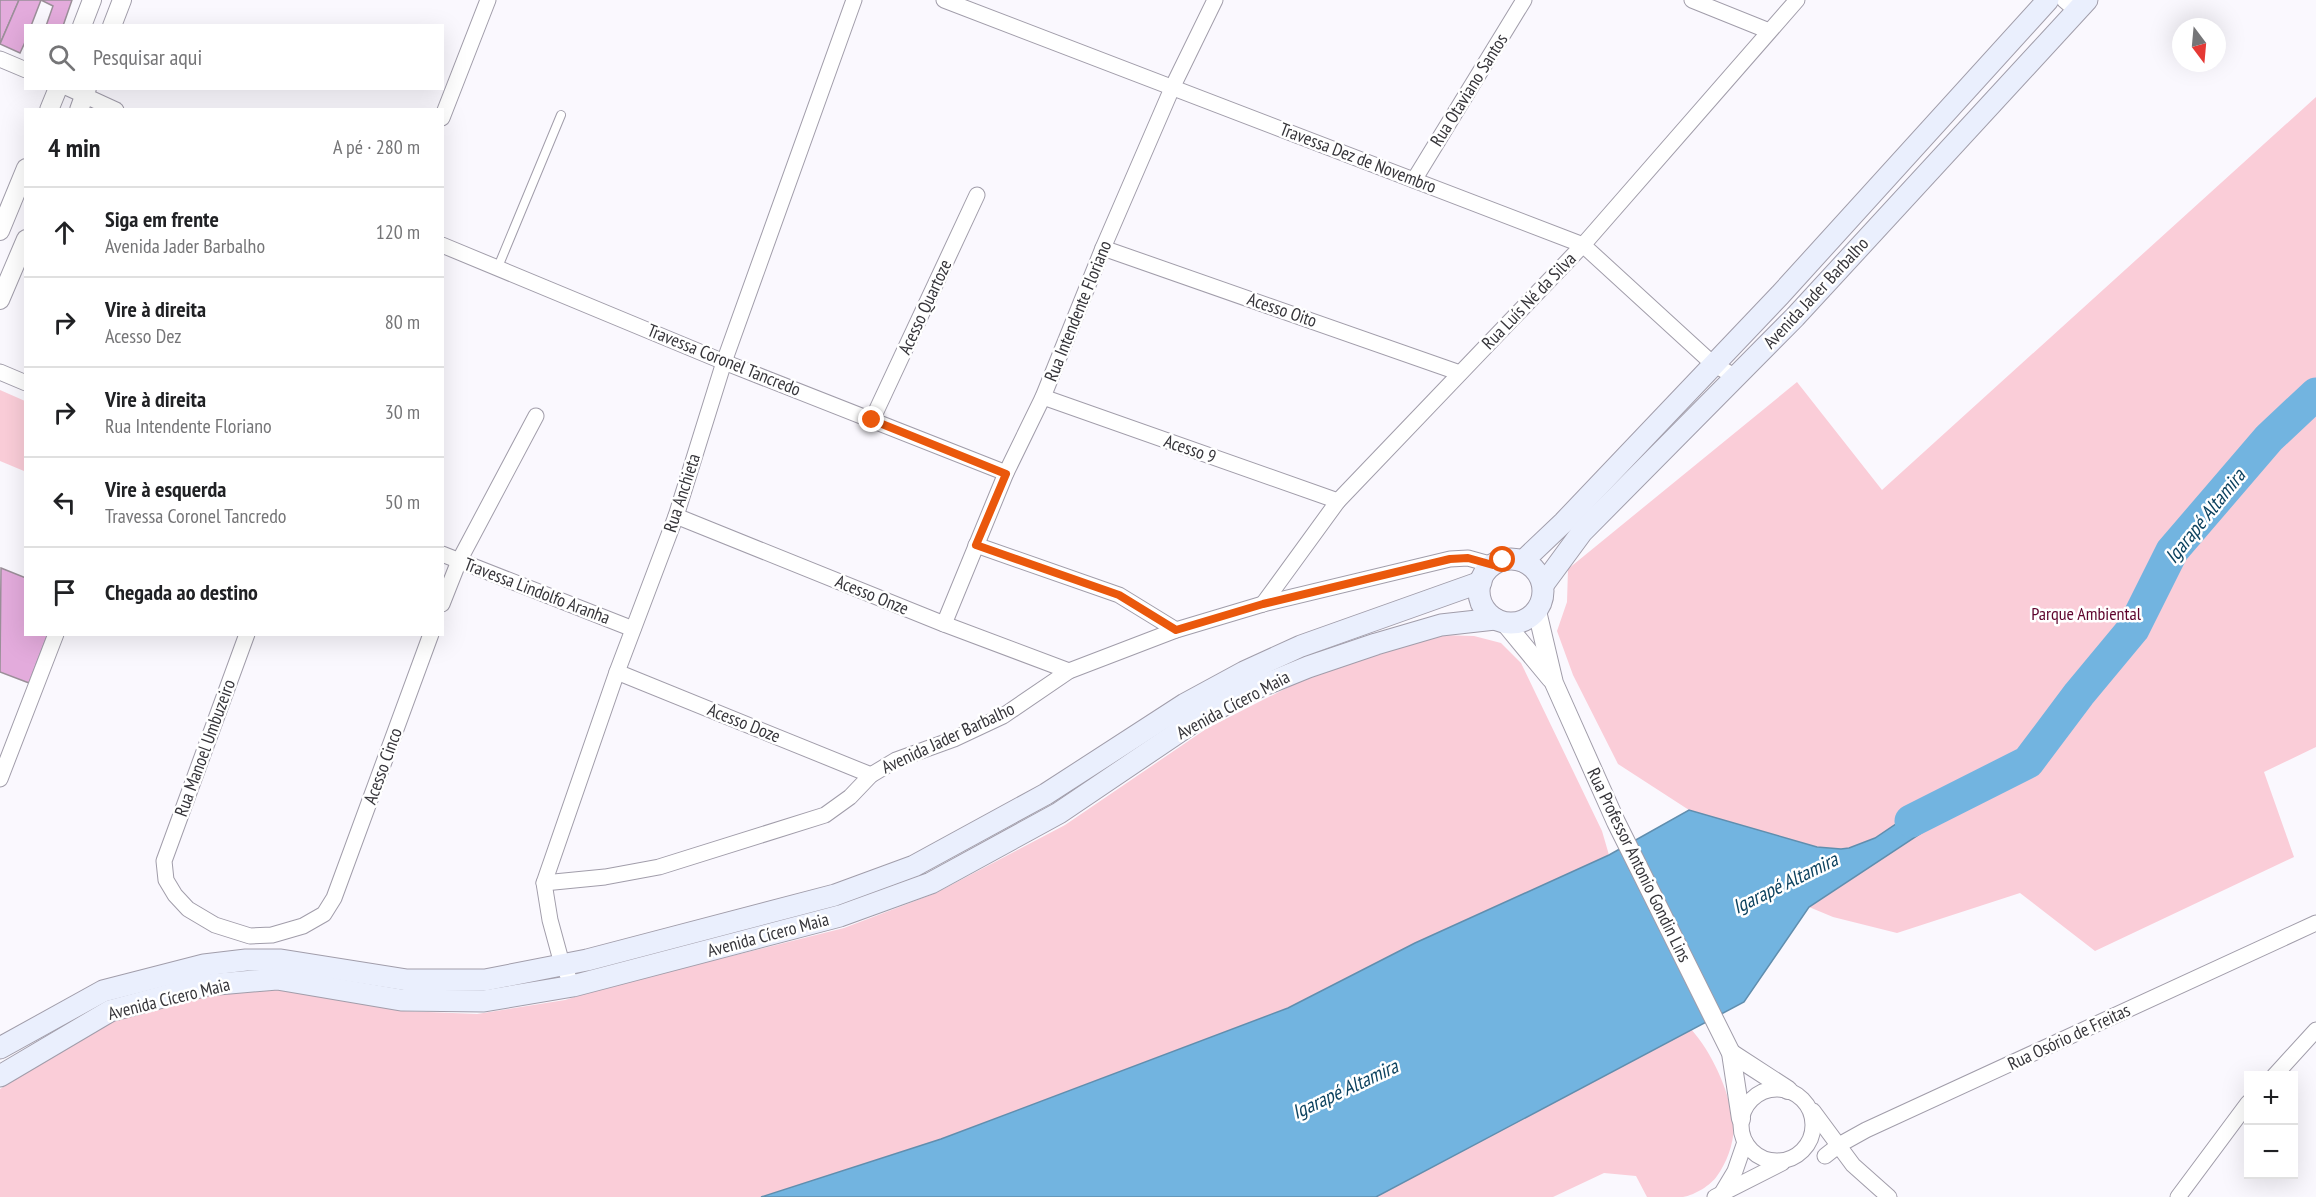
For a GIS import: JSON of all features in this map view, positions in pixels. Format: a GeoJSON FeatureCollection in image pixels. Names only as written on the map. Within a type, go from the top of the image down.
{"type":"FeatureCollection","features":[{"type":"Feature","properties":{"kind":"main road","name":"Avenida Jader Barbalho"},"geometry":{"type":"LineString","coordinates":[[1523,561],[1780,295],[2048,0]]}},
{"type":"Feature","properties":{"kind":"main road","name":"Avenida Jader Barbalho"},"geometry":{"type":"LineString","coordinates":[[1543,585],[1582,532],[1795,317],[2076,4]]}},
{"type":"Feature","properties":{"kind":"main road"},"geometry":{"type":"LineString","coordinates":[[1513,559],[1523,561],[1539,575],[1544,594],[1537,611],[1522,621],[1499,620],[1487,612],[1481,603],[1480,582],[1485,572],[1493,565],[1513,559]]}},
{"type":"Feature","properties":{"kind":"main road","name":"Avenida Cícero Maia"},"geometry":{"type":"LineString","coordinates":[[0,1048],[103,991],[204,965],[246,960],[281,960],[407,980],[485,980],[562,964],[835,895],[914,866],[1046,794],[1185,704],[1244,672],[1301,646],[1480,582]]}},
{"type":"Feature","properties":{"kind":"main road","name":"Avenida Cícero Maia"},"geometry":{"type":"LineString","coordinates":[[0,1076],[110,1011],[207,985],[278,979],[401,1000],[484,1001],[573,986],[840,916],[931,883],[1059,813],[1198,719],[1254,689],[1308,667],[1377,644],[1441,626],[1499,620]]}},
{"type":"Feature","properties":{"kind":"street"},"geometry":{"type":"LineString","coordinates":[[83,24],[92,0]]}},
{"type":"Feature","properties":{"kind":"street"},"geometry":{"type":"LineString","coordinates":[[113,24],[122,0]]}},
{"type":"Feature","properties":{"kind":"street"},"geometry":{"type":"LineString","coordinates":[[444,113],[488,0]]}},
{"type":"Feature","properties":{"kind":"street","name":"Rua Anchieta"},"geometry":{"type":"LineString","coordinates":[[573,986],[562,964],[550,920],[544,883],[616,672],[676,516],[724,362],[854,0]]}},
{"type":"Feature","properties":{"kind":"street","name":"Travessa Dez de Novembro"},"geometry":{"type":"LineString","coordinates":[[944,0],[1583,245],[1713,364],[1736,377]]}},
{"type":"Feature","properties":{"kind":"street","name":"Rua Intendente Floriano"},"geometry":{"type":"LineString","coordinates":[[944,624],[1006,474],[1043,397],[1103,248],[1173,86],[1215,0]]}},
{"type":"Feature","properties":{"kind":"street","name":"Rua Otaviano Santos"},"geometry":{"type":"LineString","coordinates":[[1414,180],[1524,0]]}},
{"type":"Feature","properties":{"kind":"street"},"geometry":{"type":"LineString","coordinates":[[1692,0],[1769,31]]}},
{"type":"Feature","properties":{"kind":"street","name":"Rua Luís Né da Silva"},"geometry":{"type":"LineString","coordinates":[[1263,604],[1338,501],[1583,245],[1797,0]]}},
{"type":"Feature","properties":{"kind":"street"},"geometry":{"type":"LineString","coordinates":[[0,59],[24,69]]}},
{"type":"Feature","properties":{"kind":"street"},"geometry":{"type":"LineString","coordinates":[[51,108],[57,90]]}},
{"type":"Feature","properties":{"kind":"street"},"geometry":{"type":"LineString","coordinates":[[80,96],[111,108]]}},
{"type":"Feature","properties":{"kind":"street"},"geometry":{"type":"LineString","coordinates":[[0,231],[24,173]]}},
{"type":"Feature","properties":{"kind":"street","name":"Acesso Quartoze"},"geometry":{"type":"LineString","coordinates":[[872,420],[977,195]]}},
{"type":"Feature","properties":{"kind":"street"},"geometry":{"type":"LineString","coordinates":[[0,300],[24,244]]}},
{"type":"Feature","properties":{"kind":"street","name":"Travessa Coronel Tancredo"},"geometry":{"type":"LineString","coordinates":[[444,246],[724,362],[1006,474]]}},
{"type":"Feature","properties":{"kind":"street","name":"Acesso Oito"},"geometry":{"type":"LineString","coordinates":[[1103,248],[1460,373]]}},
{"type":"Feature","properties":{"kind":"street"},"geometry":{"type":"LineString","coordinates":[[0,372],[24,381]]}},
{"type":"Feature","properties":{"kind":"street","name":"Acesso 9"},"geometry":{"type":"LineString","coordinates":[[1043,397],[1338,501]]}},
{"type":"Feature","properties":{"kind":"street"},"geometry":{"type":"LineString","coordinates":[[444,599],[459,561],[536,416]]}},
{"type":"Feature","properties":{"kind":"street","name":"Acesso Onze"},"geometry":{"type":"LineString","coordinates":[[676,516],[944,624],[1069,670]]}},
{"type":"Feature","properties":{"kind":"street"},"geometry":{"type":"LineString","coordinates":[[976,545],[1119,595],[1176,630]]}},
{"type":"Feature","properties":{"kind":"street","name":"Travessa Lindolfo Aranha"},"geometry":{"type":"LineString","coordinates":[[444,555],[633,629]]}},
{"type":"Feature","properties":{"kind":"street","name":"Avenida Jader Barbalho"},"geometry":{"type":"LineString","coordinates":[[544,883],[605,877],[659,867],[825,815],[850,797],[871,775],[896,760],[954,739],[1003,716],[1069,670],[1176,630],[1263,604],[1450,559],[1468,558],[1493,565]]}},
{"type":"Feature","properties":{"kind":"street","name":"Rua Professor Antonio Gondin Lins"},"geometry":{"type":"LineString","coordinates":[[1537,611],[1554,683],[1616,822],[1728,1046],[1741,1119]]}},
{"type":"Feature","properties":{"kind":"street"},"geometry":{"type":"LineString","coordinates":[[1499,620],[1554,683]]}},
{"type":"Feature","properties":{"kind":"street"},"geometry":{"type":"LineString","coordinates":[[0,779],[55,636]]}},
{"type":"Feature","properties":{"kind":"street","name":"Rua Manoel Umbuzeiro"},"geometry":{"type":"LineString","coordinates":[[246,636],[164,861],[166,880],[175,895],[188,909],[215,925],[249,936]]}},
{"type":"Feature","properties":{"kind":"street","name":"Acesso Cinco"},"geometry":{"type":"LineString","coordinates":[[249,936],[272,934],[303,926],[324,914],[334,898],[430,636]]}},
{"type":"Feature","properties":{"kind":"street","name":"Acesso Doze"},"geometry":{"type":"LineString","coordinates":[[616,672],[871,775]]}},
{"type":"Feature","properties":{"kind":"street","name":"Rua Osório de Freitas"},"geometry":{"type":"LineString","coordinates":[[1825,1156],[1866,1130],[2316,923]]}},
{"type":"Feature","properties":{"kind":"street"},"geometry":{"type":"LineString","coordinates":[[246,960],[249,936]]}},
{"type":"Feature","properties":{"kind":"street"},"geometry":{"type":"LineString","coordinates":[[2279,1071],[2316,1030]]}},
{"type":"Feature","properties":{"kind":"street"},"geometry":{"type":"LineString","coordinates":[[1728,1046],[1788,1090],[1799,1095],[1853,1165],[1889,1197]]}},
{"type":"Feature","properties":{"kind":"street"},"geometry":{"type":"LineString","coordinates":[[1786,1161],[1773,1162],[1762,1159],[1752,1152],[1741,1131],[1741,1119],[1745,1107],[1763,1091],[1788,1090]]}},
{"type":"Feature","properties":{"kind":"street"},"geometry":{"type":"LineString","coordinates":[[1719,1194],[1801,1153],[1813,1135],[1814,1124],[1807,1104]]}},
{"type":"Feature","properties":{"kind":"street"},"geometry":{"type":"LineString","coordinates":[[2178,1197],[2244,1108]]}},
{"type":"Feature","properties":{"kind":"street"},"geometry":{"type":"LineString","coordinates":[[1719,1194],[1735,1171],[1745,1142]]}},
{"type":"Feature","properties":{"kind":"street"},"geometry":{"type":"LineString","coordinates":[[1801,1153],[1825,1156],[1853,1165]]}},
{"type":"Feature","properties":{"kind":"lane"},"geometry":{"type":"LineString","coordinates":[[498,267],[561,115]]}},
{"type":"Feature","properties":{"kind":"green space","name":"Parque Ambiental"},"geometry":{"type":"Polygon","coordinates":[[[2316,97],[2316,747],[2264,772],[2294,857],[2095,951],[2020,893],[1897,933],[1833,917],[1809,907],[1929,828],[1951,802],[1924,805],[1875,838],[1849,848],[1817,847],[1689,810],[1618,764],[1573,675],[1557,631],[1567,602],[1568,569],[1797,382],[1882,490],[2316,97]]]}},
{"type":"Feature","properties":{"kind":"green space"},"geometry":{"type":"Polygon","coordinates":[[[0,390],[24,401],[24,471],[0,461],[0,390]]]}},
{"type":"Feature","properties":{"kind":"green space"},"geometry":{"type":"Polygon","coordinates":[[[1441,635],[1474,636],[1501,643],[1521,663],[1602,831],[1609,855],[1415,943],[1288,1008],[941,1139],[761,1197],[0,1197],[0,1089],[114,1019],[209,993],[277,989],[403,1011],[477,1014],[565,1000],[607,987],[844,928],[936,893],[1065,825],[1206,729],[1310,676],[1441,635]]]}},
{"type":"Feature","properties":{"kind":"green space"},"geometry":{"type":"Polygon","coordinates":[[[1691,1029],[1706,1049],[1718,1072],[1731,1108],[1734,1127],[1728,1156],[1721,1170],[1711,1183],[1697,1192],[1683,1197],[1647,1197],[1636,1176],[1604,1173],[1553,1197],[1376,1197],[1691,1029]]]}},
{"type":"Feature","properties":{"kind":"water"},"geometry":{"type":"Polygon","coordinates":[[[1951,801],[1929,828],[1809,907],[1744,1002],[1376,1197],[761,1197],[941,1139],[1288,1008],[1415,943],[1609,855],[1689,810],[1817,847],[1841,849],[1875,838],[1924,805],[1951,801]]]}},
{"type":"Feature","properties":{"kind":"building"},"geometry":{"type":"Polygon","coordinates":[[[0,0],[19,0],[0,44],[0,0]]]}},
{"type":"Feature","properties":{"kind":"building"},"geometry":{"type":"Polygon","coordinates":[[[19,0],[41,0],[32,24],[24,24],[24,44],[20,53],[0,44],[19,0]]]}},
{"type":"Feature","properties":{"kind":"building"},"geometry":{"type":"Polygon","coordinates":[[[41,0],[72,0],[64,24],[47,24],[53,6],[41,0]]]}},
{"type":"Feature","properties":{"kind":"building"},"geometry":{"type":"Polygon","coordinates":[[[1,568],[24,577],[24,636],[47,636],[29,683],[0,672],[1,568]]]}},
{"type":"Feature","properties":{"kind":"waterway","name":"Igarapé Altamira"},"geometry":{"type":"LineString","coordinates":[[1911,821],[2028,762],[2079,694],[2133,629],[2172,551],[2269,438],[2316,394]]}},
{"type":"Feature","properties":{"kind":"route"},"geometry":{"type":"LineString","coordinates":[[872,420],[1006,474],[976,545],[1119,595],[1176,630],[1263,604],[1450,559],[1468,558],[1493,565],[1503,560]]}}]}
